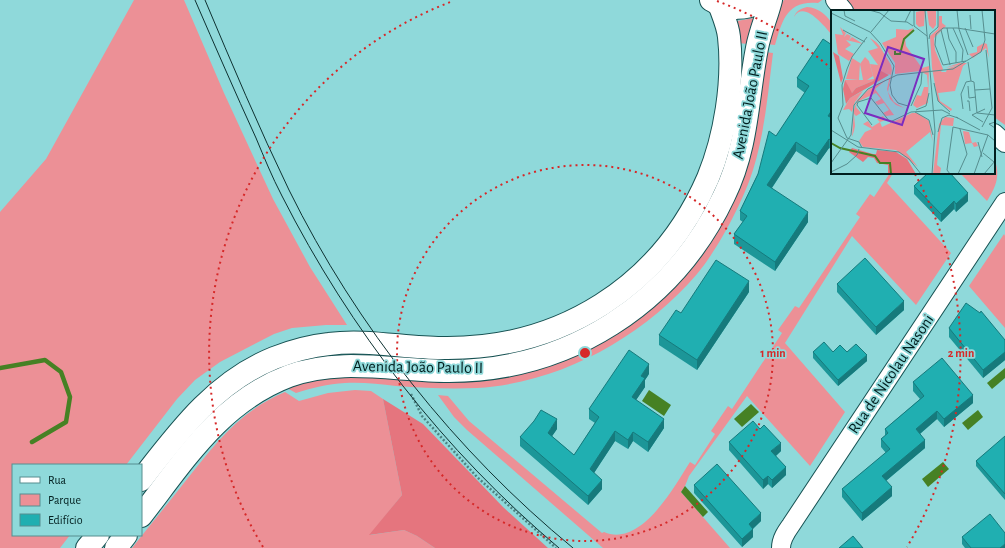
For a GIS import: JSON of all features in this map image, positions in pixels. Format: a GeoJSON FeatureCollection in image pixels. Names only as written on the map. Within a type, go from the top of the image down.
{"type":"FeatureCollection","features":[{"type":"Feature","properties":{"kind":"main road"},"geometry":{"type":"LineString","coordinates":[[715,2],[732,8],[745,8],[764,0]]}},
{"type":"Feature","properties":{"kind":"main road","name":"Avenida João Paulo II"},"geometry":{"type":"LineString","coordinates":[[142,515],[203,436],[216,423],[241,401],[279,380],[299,373],[333,366],[359,365],[449,371],[496,368],[522,363],[552,354],[595,334],[622,318],[646,299],[672,274],[699,240],[717,210],[733,175],[742,147],[757,48],[771,0]]}},
{"type":"Feature","properties":{"kind":"main road","name":"Avenida João Paulo II"},"geometry":{"type":"LineString","coordinates":[[142,479],[180,430],[213,396],[241,374],[274,358],[310,347],[330,344],[357,343],[426,348],[459,348],[491,346],[507,343],[549,331],[579,318],[610,298],[636,278],[656,258],[686,219],[702,192],[716,157],[724,126],[730,81],[729,37],[724,16],[715,2]]}},
{"type":"Feature","properties":{"kind":"main road"},"geometry":{"type":"LineString","coordinates":[[87,548],[97,536]]}},
{"type":"Feature","properties":{"kind":"main road"},"geometry":{"type":"LineString","coordinates":[[116,548],[125,536]]}},
{"type":"Feature","properties":{"kind":"street"},"geometry":{"type":"LineString","coordinates":[[835,0],[843,10]]}},
{"type":"Feature","properties":{"kind":"street"},"geometry":{"type":"LineString","coordinates":[[995,134],[1005,144]]}},
{"type":"Feature","properties":{"kind":"street","name":"Rua de Nicolau Nasoni"},"geometry":{"type":"LineString","coordinates":[[781,548],[784,536],[791,525],[1005,202]]}},
{"type":"Feature","properties":{"kind":"path"},"geometry":{"type":"LineString","coordinates":[[412,394],[422,416],[477,477],[556,548]]}},
{"type":"Feature","properties":{"kind":"green space"},"geometry":{"type":"Polygon","coordinates":[[[134,0],[184,0],[224,93],[273,199],[310,267],[347,325],[292,328],[274,334],[220,362],[195,380],[177,399],[127,464],[12,464],[12,536],[69,536],[60,548],[0,548],[0,212],[46,159],[134,0]]]}},
{"type":"Feature","properties":{"kind":"green space"},"geometry":{"type":"Polygon","coordinates":[[[784,0],[822,0],[818,3],[799,5],[792,9],[783,21],[775,45],[766,44],[780,5],[784,0]]]}},
{"type":"Feature","properties":{"kind":"green space"},"geometry":{"type":"Polygon","coordinates":[[[846,0],[1005,0],[1005,125],[995,118],[995,10],[854,10],[846,0]]]}},
{"type":"Feature","properties":{"kind":"green space"},"geometry":{"type":"Polygon","coordinates":[[[807,7],[818,10],[827,17],[831,22],[831,34],[814,16],[808,13],[803,11],[794,17],[799,10],[807,7]]]}},
{"type":"Feature","properties":{"kind":"green space"},"geometry":{"type":"Polygon","coordinates":[[[754,18],[747,44],[739,43],[737,21],[754,18]]]}},
{"type":"Feature","properties":{"kind":"green space"},"geometry":{"type":"Polygon","coordinates":[[[765,52],[773,53],[768,97],[757,156],[749,183],[729,225],[705,264],[675,297],[652,318],[598,353],[539,377],[508,384],[477,388],[447,388],[345,383],[320,386],[296,393],[285,387],[332,376],[515,374],[702,253],[765,52]]]}},
{"type":"Feature","properties":{"kind":"green space"},"geometry":{"type":"Polygon","coordinates":[[[995,161],[997,175],[995,186],[987,201],[961,174],[995,174],[995,161]]]}},
{"type":"Feature","properties":{"kind":"green space"},"geometry":{"type":"Polygon","coordinates":[[[889,174],[892,174],[887,183],[951,253],[916,305],[852,236],[785,343],[845,412],[810,466],[747,396],[689,476],[681,492],[730,548],[603,548],[467,430],[454,417],[438,395],[448,396],[469,421],[602,533],[604,532],[618,535],[631,531],[655,512],[666,499],[690,462],[695,465],[715,434],[711,431],[728,406],[732,409],[782,333],[778,330],[795,306],[799,308],[860,217],[856,214],[870,194],[874,197],[889,174]]]}},
{"type":"Feature","properties":{"kind":"green space"},"geometry":{"type":"Polygon","coordinates":[[[1004,234],[1005,236],[1005,328],[969,286],[1004,234]]]}},
{"type":"Feature","properties":{"kind":"green space"},"geometry":{"type":"Polygon","coordinates":[[[355,390],[371,391],[383,399],[402,495],[370,535],[404,530],[417,536],[435,548],[132,548],[206,455],[228,430],[241,419],[268,400],[285,392],[299,401],[328,393],[355,390]]]}},
{"type":"Feature","properties":{"kind":"shaded area"},"geometry":{"type":"Polygon","coordinates":[[[1005,368],[1005,378],[992,389],[987,383],[1005,368]]]}},
{"type":"Feature","properties":{"kind":"shaded area"},"geometry":{"type":"Polygon","coordinates":[[[649,390],[671,405],[664,416],[642,401],[649,390]]]}},
{"type":"Feature","properties":{"kind":"shaded area"},"geometry":{"type":"Polygon","coordinates":[[[383,399],[423,424],[503,507],[548,548],[435,548],[417,536],[404,530],[369,535],[402,495],[383,399]]]}},
{"type":"Feature","properties":{"kind":"shaded area"},"geometry":{"type":"Polygon","coordinates":[[[751,404],[759,412],[742,427],[734,419],[751,404]]]}},
{"type":"Feature","properties":{"kind":"shaded area"},"geometry":{"type":"Polygon","coordinates":[[[978,410],[983,417],[968,430],[962,423],[978,410]]]}},
{"type":"Feature","properties":{"kind":"shaded area"},"geometry":{"type":"Polygon","coordinates":[[[943,462],[949,469],[928,487],[922,479],[943,462]]]}},
{"type":"Feature","properties":{"kind":"shaded area"},"geometry":{"type":"Polygon","coordinates":[[[685,486],[708,512],[703,517],[681,492],[685,486]]]}},
{"type":"Feature","properties":{"kind":"building"},"geometry":{"type":"Polygon","coordinates":[[[823,39],[831,44],[831,112],[828,116],[831,118],[831,140],[829,139],[817,156],[796,142],[767,185],[808,212],[775,262],[734,234],[747,216],[740,211],[758,174],[769,131],[776,136],[809,86],[797,78],[823,39]]]}},
{"type":"Feature","properties":{"kind":"building"},"geometry":{"type":"Polygon","coordinates":[[[927,174],[951,174],[968,193],[956,204],[954,201],[941,214],[914,186],[927,174]]]}},
{"type":"Feature","properties":{"kind":"building"},"geometry":{"type":"Polygon","coordinates":[[[865,258],[904,301],[876,327],[837,284],[865,258]]]}},
{"type":"Feature","properties":{"kind":"building"},"geometry":{"type":"Polygon","coordinates":[[[716,260],[749,281],[697,360],[659,335],[676,310],[681,313],[716,260]]]}},
{"type":"Feature","properties":{"kind":"building"},"geometry":{"type":"Polygon","coordinates":[[[966,303],[980,313],[981,311],[1005,340],[1005,352],[983,370],[949,328],[966,303]]]}},
{"type":"Feature","properties":{"kind":"building"},"geometry":{"type":"Polygon","coordinates":[[[824,342],[833,352],[840,345],[847,352],[856,344],[867,355],[838,380],[813,352],[824,342]]]}},
{"type":"Feature","properties":{"kind":"building"},"geometry":{"type":"Polygon","coordinates":[[[629,350],[649,364],[641,376],[645,378],[632,397],[664,419],[648,442],[633,432],[628,440],[615,431],[590,469],[602,480],[588,496],[520,437],[534,421],[541,410],[557,419],[548,433],[574,455],[599,417],[589,409],[629,350]]]}},
{"type":"Feature","properties":{"kind":"building"},"geometry":{"type":"Polygon","coordinates":[[[942,358],[973,395],[944,419],[937,411],[916,429],[925,440],[882,476],[892,487],[862,513],[842,489],[890,449],[881,439],[888,433],[885,429],[924,396],[913,382],[942,358]]]}},
{"type":"Feature","properties":{"kind":"building"},"geometry":{"type":"Polygon","coordinates":[[[753,421],[760,429],[764,425],[781,443],[771,451],[786,467],[772,480],[768,476],[763,480],[729,442],[753,421]]]}},
{"type":"Feature","properties":{"kind":"building"},"geometry":{"type":"Polygon","coordinates":[[[1005,436],[1005,494],[976,461],[1005,436]]]}},
{"type":"Feature","properties":{"kind":"building"},"geometry":{"type":"Polygon","coordinates":[[[717,464],[761,513],[749,524],[753,529],[742,539],[694,485],[717,464]]]}},
{"type":"Feature","properties":{"kind":"building"},"geometry":{"type":"Polygon","coordinates":[[[990,514],[1005,533],[1005,544],[1000,548],[971,548],[962,537],[990,514]]]}},
{"type":"Feature","properties":{"kind":"building"},"geometry":{"type":"Polygon","coordinates":[[[853,536],[863,548],[839,548],[853,536]]]}},
{"type":"Feature","properties":{"kind":"waterway"},"geometry":{"type":"LineString","coordinates":[[0,368],[45,360],[61,372],[70,397],[66,422],[32,442]]}},
{"type":"Feature","properties":{"kind":"tram line"},"geometry":{"type":"LineString","coordinates":[[195,0],[278,189],[309,246],[369,341],[403,386],[477,471],[517,511],[559,548]]}},
{"type":"Feature","properties":{"kind":"tram line"},"geometry":{"type":"LineString","coordinates":[[205,0],[256,120],[289,190],[345,290],[377,338],[412,384],[449,428],[489,471],[530,511],[573,548]]}}]}
